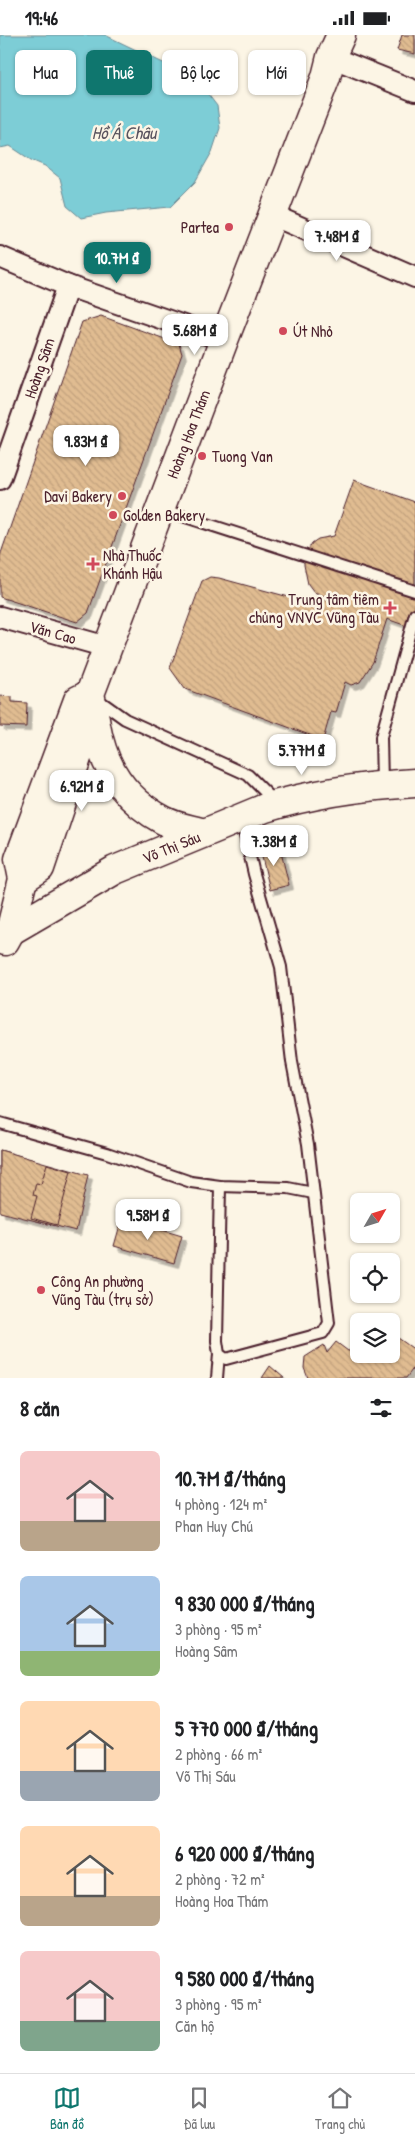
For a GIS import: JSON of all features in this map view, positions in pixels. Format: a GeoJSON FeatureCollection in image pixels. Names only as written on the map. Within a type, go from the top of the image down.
{"type":"FeatureCollection","features":[{"type":"Feature","properties":{"kind":"main road","name":"Hoàng Hoa Thám"},"geometry":{"type":"LineString","coordinates":[[3,940],[22,879],[19,859],[22,850],[78,700],[92,701],[107,647],[326,77],[336,46]]}},
{"type":"Feature","properties":{"kind":"main road"},"geometry":{"type":"LineString","coordinates":[[92,701],[99,739],[109,768],[121,786],[134,801],[164,821],[204,833]]}},
{"type":"Feature","properties":{"kind":"main road","name":"Võ Thị Sáu"},"geometry":{"type":"LineString","coordinates":[[3,940],[115,870],[241,818],[278,804],[348,789],[415,783]]}},
{"type":"Feature","properties":{"kind":"street"},"geometry":{"type":"LineString","coordinates":[[336,46],[415,91]]}},
{"type":"Feature","properties":{"kind":"street"},"geometry":{"type":"LineString","coordinates":[[272,215],[415,277]]}},
{"type":"Feature","properties":{"kind":"street"},"geometry":{"type":"LineString","coordinates":[[0,257],[68,286],[224,340]]}},
{"type":"Feature","properties":{"kind":"street","name":"Hoàng Sâm"},"geometry":{"type":"LineString","coordinates":[[0,479],[68,286]]}},
{"type":"Feature","properties":{"kind":"street","name":"Văn Cao"},"geometry":{"type":"LineString","coordinates":[[0,617],[107,647]]}},
{"type":"Feature","properties":{"kind":"lane"},"geometry":{"type":"LineString","coordinates":[[160,508],[415,591]]}},
{"type":"Feature","properties":{"kind":"lane"},"geometry":{"type":"LineString","coordinates":[[382,785],[380,737],[415,614]]}},
{"type":"Feature","properties":{"kind":"lane"},"geometry":{"type":"LineString","coordinates":[[92,701],[125,719],[248,775],[278,804]]}},
{"type":"Feature","properties":{"kind":"lane"},"geometry":{"type":"LineString","coordinates":[[219,1353],[226,1359],[323,1333],[329,1323],[308,1144],[292,1062],[281,967],[254,874],[241,818]]}},
{"type":"Feature","properties":{"kind":"lane"},"geometry":{"type":"LineString","coordinates":[[0,1123],[107,1153],[191,1182],[220,1186],[288,1188],[313,1193]]}},
{"type":"Feature","properties":{"kind":"lane"},"geometry":{"type":"LineString","coordinates":[[217,1378],[219,1353],[217,1341],[220,1186]]}},
{"type":"Feature","properties":{"kind":"water","name":"Hồ Á Châu"},"geometry":{"type":"Polygon","coordinates":[[[0,35],[105,35],[136,50],[86,50],[86,95],[152,95],[152,58],[162,62],[162,95],[209,95],[217,106],[220,128],[212,152],[195,182],[170,207],[106,213],[81,218],[67,206],[60,178],[45,166],[31,160],[10,146],[0,148],[0,35]]]}},
{"type":"Feature","properties":{"kind":"building"},"geometry":{"type":"Polygon","coordinates":[[[402,35],[415,35],[415,54],[397,50],[402,35]]]}},
{"type":"Feature","properties":{"kind":"building"},"geometry":{"type":"Polygon","coordinates":[[[101,316],[179,344],[182,354],[88,613],[77,622],[0,597],[0,556],[82,322],[101,316]]]}},
{"type":"Feature","properties":{"kind":"building"},"geometry":{"type":"Polygon","coordinates":[[[354,480],[415,502],[415,629],[387,619],[373,662],[360,682],[351,685],[345,682],[336,713],[331,712],[323,740],[185,689],[170,668],[202,581],[210,577],[219,578],[322,606],[327,597],[314,592],[308,584],[304,557],[312,543],[318,539],[334,536],[354,480]]]}},
{"type":"Feature","properties":{"kind":"building"},"geometry":{"type":"Polygon","coordinates":[[[0,696],[12,697],[12,702],[27,703],[26,727],[0,726],[0,696]]]}},
{"type":"Feature","properties":{"kind":"building"},"geometry":{"type":"Polygon","coordinates":[[[279,844],[289,885],[270,890],[260,849],[279,844]]]}},
{"type":"Feature","properties":{"kind":"building"},"geometry":{"type":"Polygon","coordinates":[[[0,1150],[47,1164],[42,1181],[0,1170],[0,1150]]]}},
{"type":"Feature","properties":{"kind":"building"},"geometry":{"type":"Polygon","coordinates":[[[0,1150],[88,1175],[76,1231],[0,1212],[0,1150]]]}},
{"type":"Feature","properties":{"kind":"building"},"geometry":{"type":"Polygon","coordinates":[[[47,1164],[71,1171],[57,1225],[31,1218],[37,1196],[33,1195],[36,1183],[41,1184],[47,1164]]]}},
{"type":"Feature","properties":{"kind":"building"},"geometry":{"type":"Polygon","coordinates":[[[122,1218],[182,1236],[174,1263],[114,1246],[122,1218]]]}},
{"type":"Feature","properties":{"kind":"building"},"geometry":{"type":"Polygon","coordinates":[[[400,1339],[415,1350],[415,1366],[406,1378],[308,1378],[304,1368],[305,1357],[324,1345],[327,1353],[336,1342],[350,1351],[350,1363],[400,1363],[400,1339]]]}},
{"type":"Feature","properties":{"kind":"building"},"geometry":{"type":"Polygon","coordinates":[[[270,1366],[284,1378],[262,1378],[270,1366]]]}},
{"type":"Feature","properties":{"kind":"place","name":"Partea"},"geometry":{"type":"Point","coordinates":[229,227]}},
{"type":"Feature","properties":{"kind":"place","name":"Út Nhỏ"},"geometry":{"type":"Point","coordinates":[283,331]}},
{"type":"Feature","properties":{"kind":"place","name":"Tuong Van"},"geometry":{"type":"Point","coordinates":[202,456]}},
{"type":"Feature","properties":{"kind":"place","name":"Davi Bakery"},"geometry":{"type":"Point","coordinates":[122,496]}},
{"type":"Feature","properties":{"kind":"place","name":"Golden Bakery"},"geometry":{"type":"Point","coordinates":[113,515]}},
{"type":"Feature","properties":{"kind":"place","name":"Nhà Thuốc Khánh Hậu"},"geometry":{"type":"Point","coordinates":[93,564]}},
{"type":"Feature","properties":{"kind":"place","name":"Trung tâm tiêm chủng VNVC Vũng Tàu"},"geometry":{"type":"Point","coordinates":[390,608]}},
{"type":"Feature","properties":{"kind":"place","name":"Công An phường Vũng Tàu (trụ sở)"},"geometry":{"type":"Point","coordinates":[41,1290]}}]}
